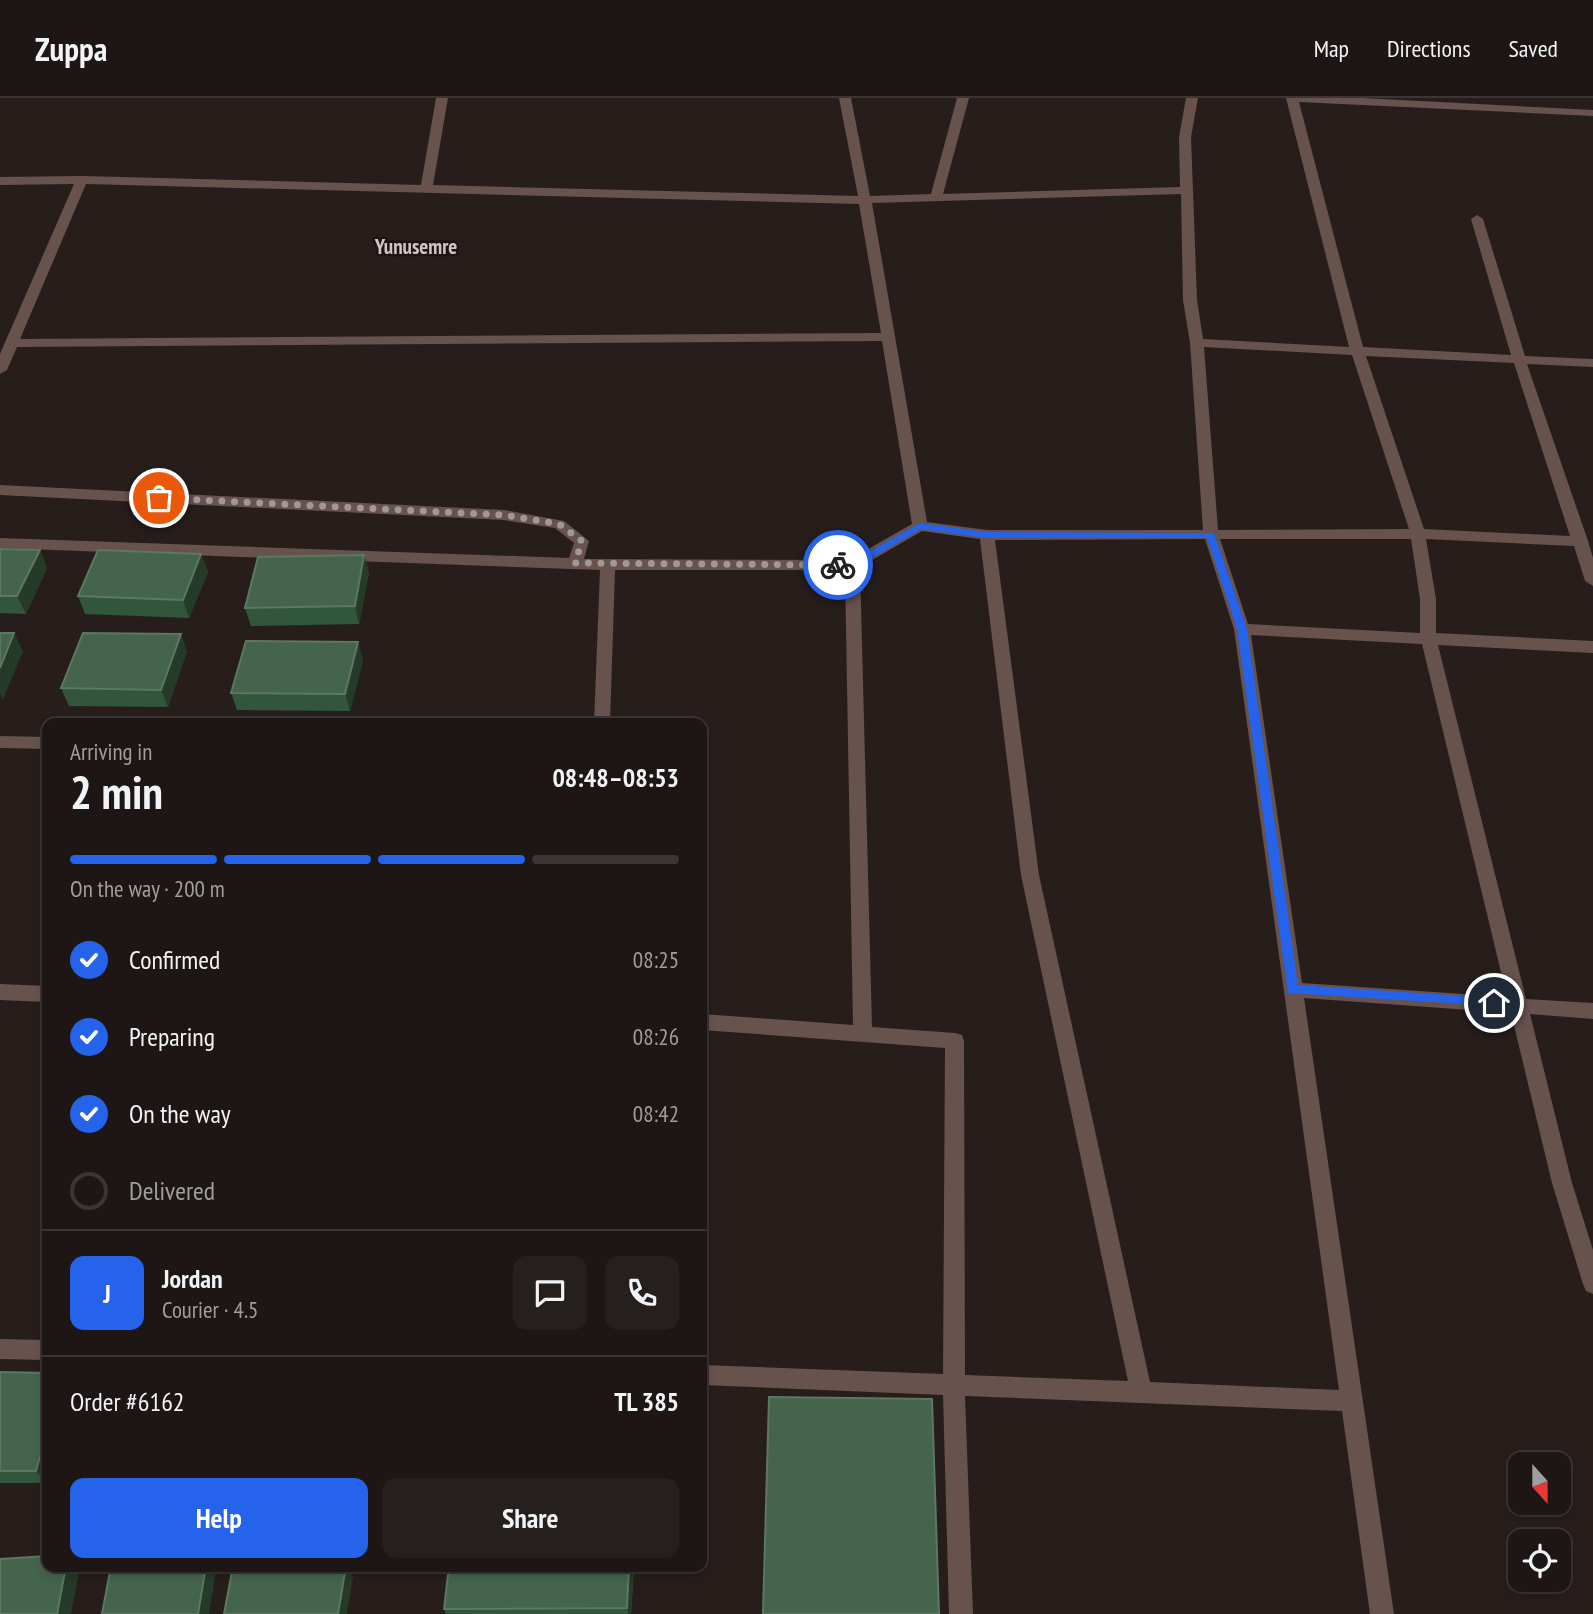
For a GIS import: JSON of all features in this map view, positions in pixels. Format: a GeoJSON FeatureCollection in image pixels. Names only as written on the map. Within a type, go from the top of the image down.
{"type":"FeatureCollection","features":[{"type":"Feature","properties":{"kind":"street"},"geometry":{"type":"LineString","coordinates":[[426,189],[442,98]]}},
{"type":"Feature","properties":{"kind":"street"},"geometry":{"type":"LineString","coordinates":[[845,98],[920,526]]}},
{"type":"Feature","properties":{"kind":"street"},"geometry":{"type":"LineString","coordinates":[[936,198],[963,98]]}},
{"type":"Feature","properties":{"kind":"street"},"geometry":{"type":"LineString","coordinates":[[1192,98],[1185,138],[1190,300],[1197,343],[1211,535],[1242,629],[1382,1614]]}},
{"type":"Feature","properties":{"kind":"street"},"geometry":{"type":"LineString","coordinates":[[1593,113],[1293,98],[1357,350],[1418,534],[1430,612],[1428,636],[1562,1183],[1593,1284]]}},
{"type":"Feature","properties":{"kind":"street"},"geometry":{"type":"LineString","coordinates":[[0,370],[82,180]]}},
{"type":"Feature","properties":{"kind":"street"},"geometry":{"type":"LineString","coordinates":[[0,181],[82,180],[865,200],[1186,190]]}},
{"type":"Feature","properties":{"kind":"street"},"geometry":{"type":"LineString","coordinates":[[1477,219],[1519,359],[1593,581]]}},
{"type":"Feature","properties":{"kind":"street"},"geometry":{"type":"LineString","coordinates":[[12,343],[888,337]]}},
{"type":"Feature","properties":{"kind":"street"},"geometry":{"type":"LineString","coordinates":[[1197,343],[1593,363]]}},
{"type":"Feature","properties":{"kind":"street"},"geometry":{"type":"LineString","coordinates":[[0,490],[504,515],[559,524],[582,541],[575,563]]}},
{"type":"Feature","properties":{"kind":"street"},"geometry":{"type":"LineString","coordinates":[[0,543],[608,565],[852,565],[920,526],[987,535],[1418,534],[1581,541]]}},
{"type":"Feature","properties":{"kind":"street"},"geometry":{"type":"LineString","coordinates":[[987,535],[1030,875],[1141,1393]]}},
{"type":"Feature","properties":{"kind":"street"},"geometry":{"type":"LineString","coordinates":[[602,718],[608,565]]}},
{"type":"Feature","properties":{"kind":"street"},"geometry":{"type":"LineString","coordinates":[[852,565],[863,1034]]}},
{"type":"Feature","properties":{"kind":"street"},"geometry":{"type":"LineString","coordinates":[[1242,629],[1428,636],[1593,647]]}},
{"type":"Feature","properties":{"kind":"street"},"geometry":{"type":"LineString","coordinates":[[0,742],[42,743]]}},
{"type":"Feature","properties":{"kind":"street"},"geometry":{"type":"LineString","coordinates":[[1293,990],[1593,1011]]}},
{"type":"Feature","properties":{"kind":"street"},"geometry":{"type":"LineString","coordinates":[[0,992],[42,994]]}},
{"type":"Feature","properties":{"kind":"street"},"geometry":{"type":"LineString","coordinates":[[707,1022],[955,1041],[954,1385],[961,1614]]}},
{"type":"Feature","properties":{"kind":"street"},"geometry":{"type":"LineString","coordinates":[[0,1349],[42,1350]]}},
{"type":"Feature","properties":{"kind":"street"},"geometry":{"type":"LineString","coordinates":[[707,1376],[1352,1401]]}},
{"type":"Feature","properties":{"kind":"building"},"geometry":{"type":"Polygon","coordinates":[[[0,549],[40,550],[17,596],[0,596],[0,549]]]}},
{"type":"Feature","properties":{"kind":"building"},"geometry":{"type":"Polygon","coordinates":[[[98,550],[201,554],[183,600],[78,596],[98,550]]]}},
{"type":"Feature","properties":{"kind":"building"},"geometry":{"type":"Polygon","coordinates":[[[364,555],[355,606],[245,608],[258,557],[364,555]]]}},
{"type":"Feature","properties":{"kind":"building"},"geometry":{"type":"Polygon","coordinates":[[[0,633],[14,633],[0,668],[0,633]]]}},
{"type":"Feature","properties":{"kind":"building"},"geometry":{"type":"Polygon","coordinates":[[[83,633],[181,634],[161,690],[61,688],[83,633]]]}},
{"type":"Feature","properties":{"kind":"building"},"geometry":{"type":"Polygon","coordinates":[[[246,641],[358,642],[345,694],[231,693],[246,641]]]}},
{"type":"Feature","properties":{"kind":"building"},"geometry":{"type":"Polygon","coordinates":[[[0,1372],[42,1373],[42,1449],[36,1471],[0,1471],[0,1372]]]}},
{"type":"Feature","properties":{"kind":"building"},"geometry":{"type":"Polygon","coordinates":[[[769,1397],[932,1399],[939,1614],[763,1614],[769,1397]]]}},
{"type":"Feature","properties":{"kind":"building"},"geometry":{"type":"Polygon","coordinates":[[[42,1556],[42,1572],[65,1572],[57,1614],[0,1614],[0,1559],[42,1556]]]}},
{"type":"Feature","properties":{"kind":"building"},"geometry":{"type":"Polygon","coordinates":[[[110,1572],[205,1572],[198,1614],[102,1614],[110,1572]]]}},
{"type":"Feature","properties":{"kind":"building"},"geometry":{"type":"Polygon","coordinates":[[[232,1572],[345,1572],[338,1614],[224,1614],[232,1572]]]}},
{"type":"Feature","properties":{"kind":"building"},"geometry":{"type":"Polygon","coordinates":[[[448,1572],[629,1572],[627,1608],[444,1609],[448,1572]]]}},
{"type":"Feature","properties":{"kind":"way so far"},"geometry":{"type":"LineString","coordinates":[[159,498],[504,515],[559,524],[582,541],[575,563],[838,565]]}},
{"type":"Feature","properties":{"kind":"district","name":"Yunusemre"},"geometry":{"type":"Point","coordinates":[416,247]}},
{"type":"Feature","properties":{"kind":"route"},"geometry":{"type":"LineString","coordinates":[[838,565],[852,565],[920,526],[987,535],[1211,535],[1242,629],[1293,990],[1494,1003]]}}]}
